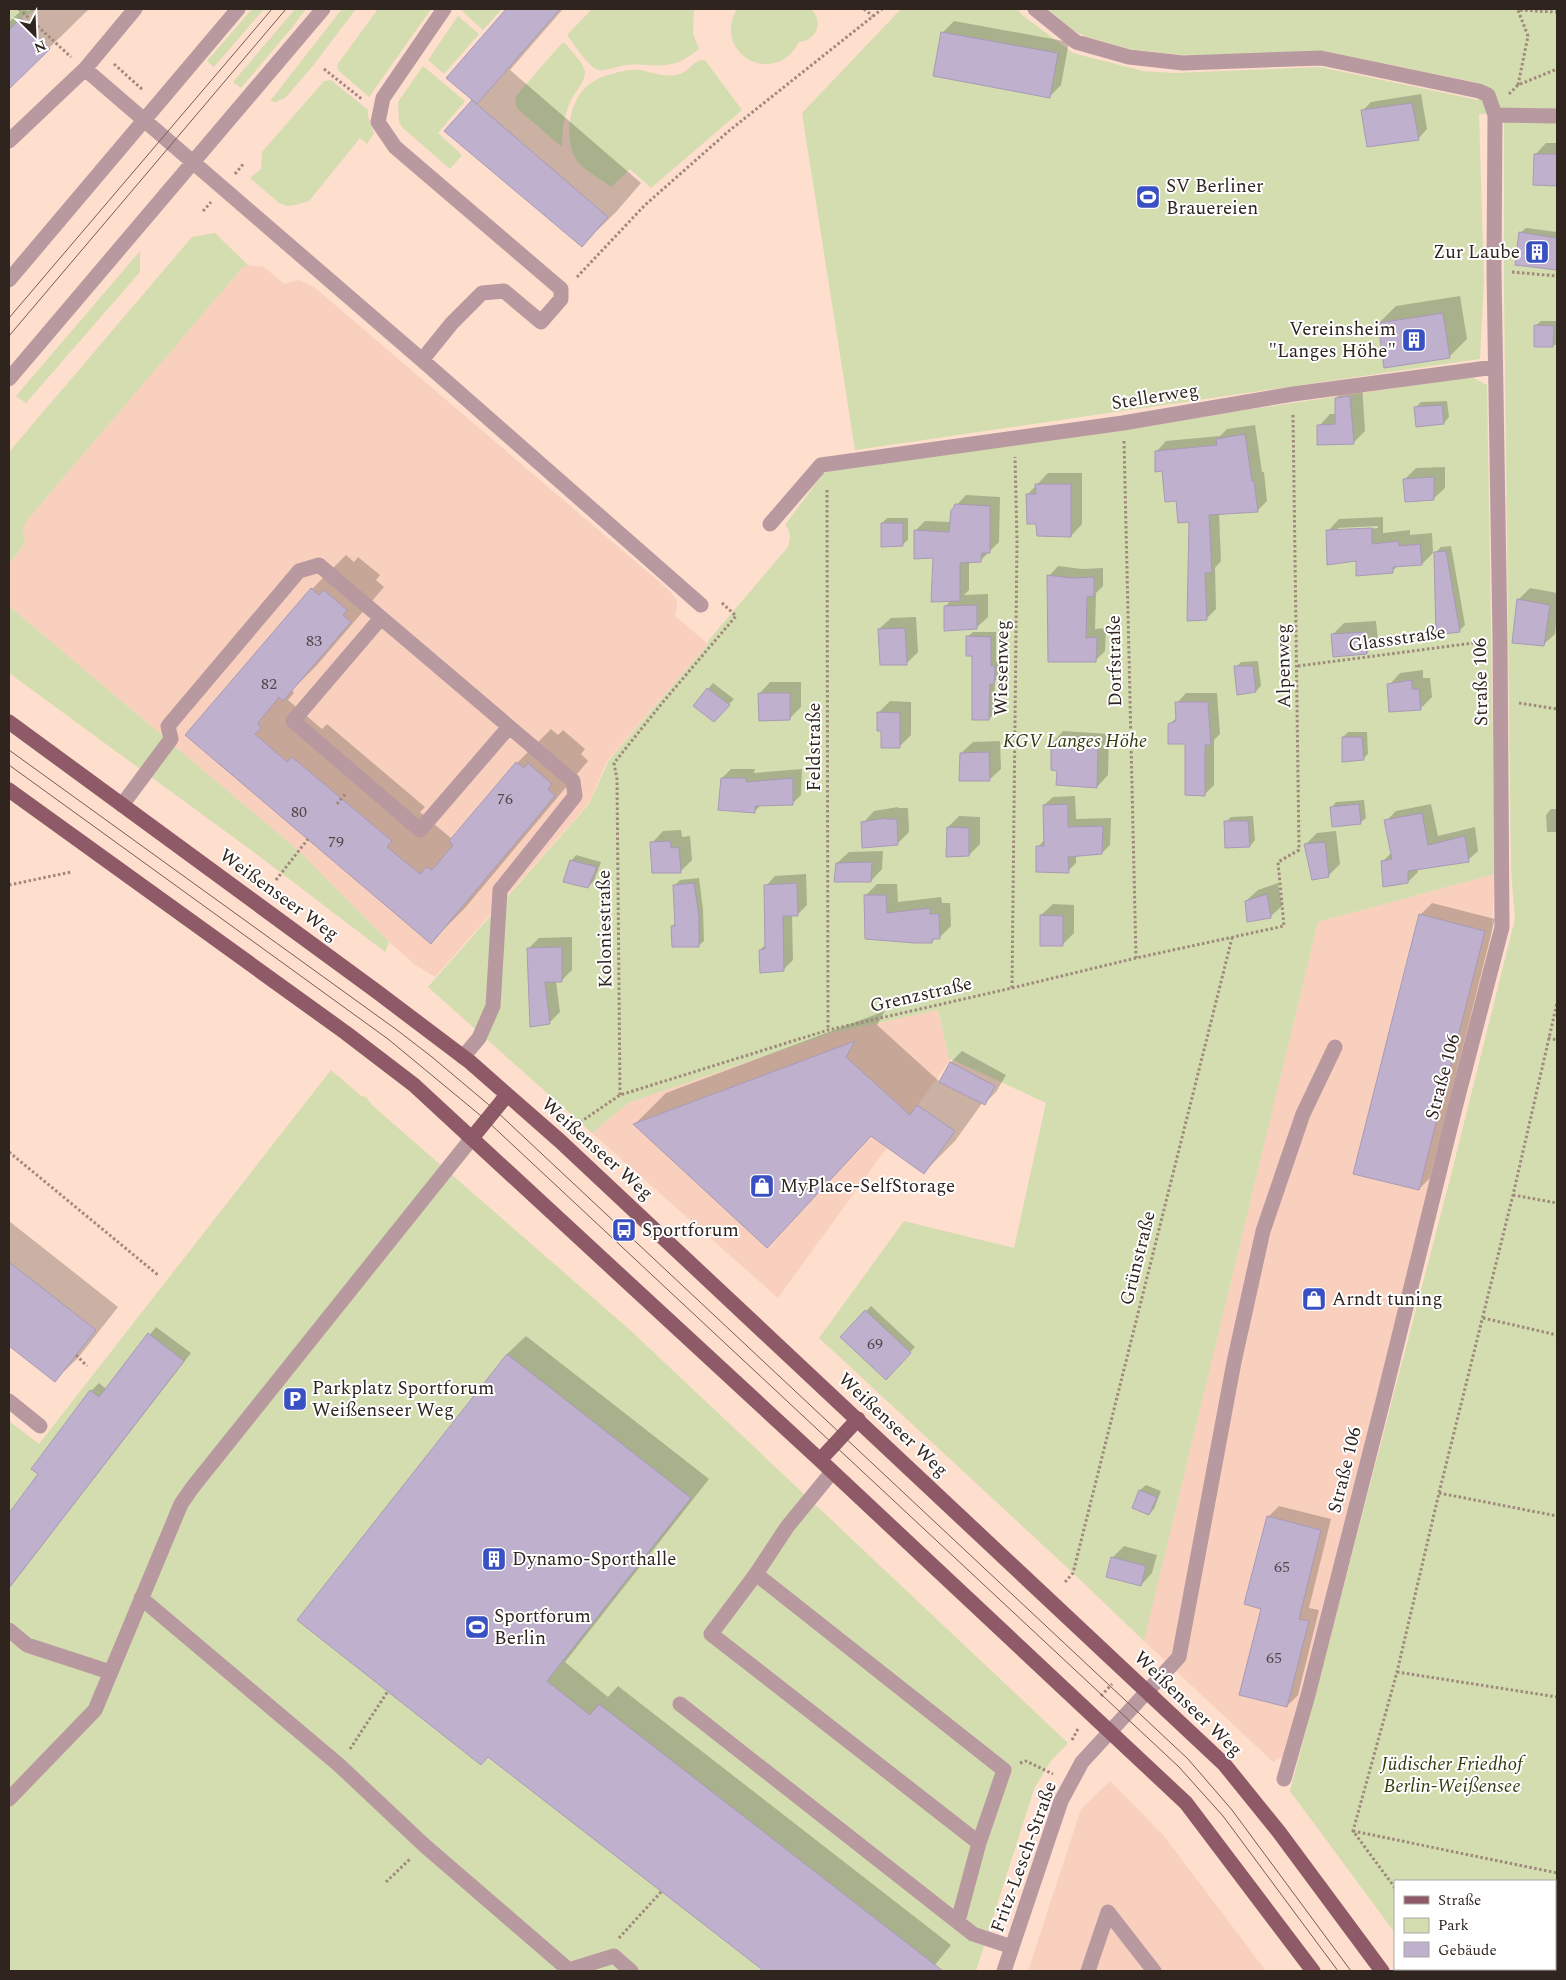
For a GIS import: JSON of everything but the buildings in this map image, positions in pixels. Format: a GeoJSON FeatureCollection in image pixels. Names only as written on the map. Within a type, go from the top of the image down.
{"type":"FeatureCollection","features":[{"type":"Feature","properties":{"kind":"main road","name":"Weißenseer Weg"},"geometry":{"type":"LineString","coordinates":[[9,722],[463,1057],[560,1141],[1224,1764],[1279,1832],[1382,1971]]}},
{"type":"Feature","properties":{"kind":"main road"},"geometry":{"type":"LineString","coordinates":[[9,790],[353,1038],[414,1085],[820,1460],[1186,1802],[1312,1971]]}},
{"type":"Feature","properties":{"kind":"main road"},"geometry":{"type":"LineString","coordinates":[[472,1138],[507,1095]]}},
{"type":"Feature","properties":{"kind":"main road"},"geometry":{"type":"LineString","coordinates":[[820,1460],[858,1419]]}},
{"type":"Feature","properties":{"kind":"street"},"geometry":{"type":"LineString","coordinates":[[9,141],[85,69],[135,9]]}},
{"type":"Feature","properties":{"kind":"street"},"geometry":{"type":"LineString","coordinates":[[9,280],[238,9]]}},
{"type":"Feature","properties":{"kind":"street"},"geometry":{"type":"LineString","coordinates":[[9,379],[323,9]]}},
{"type":"Feature","properties":{"kind":"street"},"geometry":{"type":"LineString","coordinates":[[422,360],[452,323],[482,292],[504,291],[541,322],[561,299],[560,289],[395,147],[378,122],[383,98],[444,9]]}},
{"type":"Feature","properties":{"kind":"street"},"geometry":{"type":"LineString","coordinates":[[1035,9],[1076,42],[1129,57],[1183,63],[1321,58],[1479,91],[1488,95],[1495,115],[1557,116]]}},
{"type":"Feature","properties":{"kind":"street"},"geometry":{"type":"LineString","coordinates":[[85,69],[422,360],[701,605]]}},
{"type":"Feature","properties":{"kind":"street","name":"Straße 106"},"geometry":{"type":"LineString","coordinates":[[1284,1779],[1308,1695],[1386,1392],[1455,1108],[1502,928],[1501,700],[1494,271],[1495,115]]}},
{"type":"Feature","properties":{"kind":"street","name":"Stellerweg"},"geometry":{"type":"LineString","coordinates":[[821,465],[1123,422],[1293,394],[1495,367]]}},
{"type":"Feature","properties":{"kind":"street"},"geometry":{"type":"LineString","coordinates":[[770,524],[821,465]]}},
{"type":"Feature","properties":{"kind":"street"},"geometry":{"type":"LineString","coordinates":[[122,805],[171,739],[168,726],[299,571],[319,565],[573,781],[575,796],[500,890],[493,1006],[479,1038],[463,1057]]}},
{"type":"Feature","properties":{"kind":"street"},"geometry":{"type":"LineString","coordinates":[[381,618],[293,721],[420,830],[509,727]]}},
{"type":"Feature","properties":{"kind":"street","name":"Fritz-Lesch-Straße"},"geometry":{"type":"LineString","coordinates":[[1004,1971],[1061,1802],[1082,1762],[1179,1657],[1234,1362],[1263,1231],[1303,1114],[1336,1047]]}},
{"type":"Feature","properties":{"kind":"street"},"geometry":{"type":"LineString","coordinates":[[9,1799],[96,1710],[110,1672],[181,1504],[192,1488],[472,1138]]}},
{"type":"Feature","properties":{"kind":"street"},"geometry":{"type":"LineString","coordinates":[[9,1401],[40,1426]]}},
{"type":"Feature","properties":{"kind":"street"},"geometry":{"type":"LineString","coordinates":[[832,1472],[787,1527],[756,1574],[711,1634],[979,1843]]}},
{"type":"Feature","properties":{"kind":"street"},"geometry":{"type":"LineString","coordinates":[[756,1574],[1004,1770],[979,1843],[958,1921]]}},
{"type":"Feature","properties":{"kind":"street"},"geometry":{"type":"LineString","coordinates":[[141,1598],[339,1766],[424,1845],[569,1971],[614,1956],[631,1971]]}},
{"type":"Feature","properties":{"kind":"street"},"geometry":{"type":"LineString","coordinates":[[9,1630],[27,1645],[110,1672]]}},
{"type":"Feature","properties":{"kind":"street"},"geometry":{"type":"LineString","coordinates":[[680,1704],[974,1934],[1012,1947]]}},
{"type":"Feature","properties":{"kind":"street"},"geometry":{"type":"LineString","coordinates":[[1088,1971],[1108,1912],[1154,1971]]}},
{"type":"Feature","properties":{"kind":"path"},"geometry":{"type":"LineString","coordinates":[[20,9],[56,44]]}},
{"type":"Feature","properties":{"kind":"path"},"geometry":{"type":"LineString","coordinates":[[864,9],[873,16]]}},
{"type":"Feature","properties":{"kind":"path"},"geometry":{"type":"LineString","coordinates":[[560,289],[569,285],[645,205],[730,130],[882,9]]}},
{"type":"Feature","properties":{"kind":"path"},"geometry":{"type":"LineString","coordinates":[[1518,85],[1528,36],[1518,10],[1557,12]]}},
{"type":"Feature","properties":{"kind":"path"},"geometry":{"type":"LineString","coordinates":[[324,69],[380,111]]}},
{"type":"Feature","properties":{"kind":"path"},"geometry":{"type":"LineString","coordinates":[[1495,115],[1504,99],[1518,85],[1557,69]]}},
{"type":"Feature","properties":{"kind":"path"},"geometry":{"type":"LineString","coordinates":[[1494,271],[1557,276]]}},
{"type":"Feature","properties":{"kind":"path","name":"Alpenweg"},"geometry":{"type":"LineString","coordinates":[[1284,926],[1278,862],[1299,850],[1293,394]]}},
{"type":"Feature","properties":{"kind":"path","name":"Dorfstraße"},"geometry":{"type":"LineString","coordinates":[[1123,422],[1136,958]]}},
{"type":"Feature","properties":{"kind":"path","name":"Wiesenweg"},"geometry":{"type":"LineString","coordinates":[[1012,988],[1017,552],[1014,438]]}},
{"type":"Feature","properties":{"kind":"path","name":"Feldstraße"},"geometry":{"type":"LineString","coordinates":[[821,465],[826,488],[828,1030]]}},
{"type":"Feature","properties":{"kind":"path","name":"Koloniestraße"},"geometry":{"type":"LineString","coordinates":[[620,1095],[617,779],[614,763],[736,616],[718,599]]}},
{"type":"Feature","properties":{"kind":"path","name":"Glassstraße"},"geometry":{"type":"LineString","coordinates":[[1298,666],[1500,640]]}},
{"type":"Feature","properties":{"kind":"path"},"geometry":{"type":"LineString","coordinates":[[1501,700],[1557,709]]}},
{"type":"Feature","properties":{"kind":"path"},"geometry":{"type":"LineString","coordinates":[[276,880],[308,839]]}},
{"type":"Feature","properties":{"kind":"path"},"geometry":{"type":"LineString","coordinates":[[9,885],[71,872]]}},
{"type":"Feature","properties":{"kind":"path","name":"Grenzstraße"},"geometry":{"type":"LineString","coordinates":[[576,1125],[620,1095],[828,1030],[1136,958],[1284,926]]}},
{"type":"Feature","properties":{"kind":"path","name":"Grünstraße"},"geometry":{"type":"LineString","coordinates":[[1065,1582],[1074,1573],[1232,938]]}},
{"type":"Feature","properties":{"kind":"path"},"geometry":{"type":"LineString","coordinates":[[1352,1831],[1397,1672],[1557,1002]]}},
{"type":"Feature","properties":{"kind":"path"},"geometry":{"type":"LineString","coordinates":[[1548,1038],[1557,1040]]}},
{"type":"Feature","properties":{"kind":"path"},"geometry":{"type":"LineString","coordinates":[[9,1152],[158,1275]]}},
{"type":"Feature","properties":{"kind":"path"},"geometry":{"type":"LineString","coordinates":[[1512,1195],[1557,1203]]}},
{"type":"Feature","properties":{"kind":"path"},"geometry":{"type":"LineString","coordinates":[[1483,1318],[1557,1334]]}},
{"type":"Feature","properties":{"kind":"path"},"geometry":{"type":"LineString","coordinates":[[76,1356],[87,1366]]}},
{"type":"Feature","properties":{"kind":"path"},"geometry":{"type":"LineString","coordinates":[[1439,1493],[1557,1516]]}},
{"type":"Feature","properties":{"kind":"path"},"geometry":{"type":"LineString","coordinates":[[1072,1740],[1088,1710],[1124,1671]]}},
{"type":"Feature","properties":{"kind":"path"},"geometry":{"type":"LineString","coordinates":[[1397,1672],[1557,1697]]}},
{"type":"Feature","properties":{"kind":"path"},"geometry":{"type":"LineString","coordinates":[[339,1766],[388,1691]]}},
{"type":"Feature","properties":{"kind":"path"},"geometry":{"type":"LineString","coordinates":[[1004,1770],[1026,1760],[1053,1774]]}},
{"type":"Feature","properties":{"kind":"path"},"geometry":{"type":"LineString","coordinates":[[1352,1831],[1557,1873]]}},
{"type":"Feature","properties":{"kind":"path"},"geometry":{"type":"LineString","coordinates":[[1352,1831],[1394,1887]]}},
{"type":"Feature","properties":{"kind":"path"},"geometry":{"type":"LineString","coordinates":[[386,1882],[424,1845]]}},
{"type":"Feature","properties":{"kind":"path"},"geometry":{"type":"LineString","coordinates":[[598,1961],[661,1892]]}},
{"type":"Feature","properties":{"kind":"shaded area"},"geometry":{"type":"Polygon","coordinates":[[[248,265],[264,267],[284,284],[299,280],[314,287],[670,591],[677,601],[675,616],[708,644],[607,761],[589,803],[435,977],[414,964],[389,942],[300,852],[9,606],[9,564],[25,543],[23,528],[28,519],[242,268],[248,265]]]}},
{"type":"Feature","properties":{"kind":"shaded area","name":"Arndt tuning"},"geometry":{"type":"Polygon","coordinates":[[[1495,874],[1490,957],[1284,1756],[1273,1762],[1144,1641],[1318,922],[1495,874]]]}},
{"type":"Feature","properties":{"kind":"shaded area"},"geometry":{"type":"Polygon","coordinates":[[[938,1010],[949,1058],[951,1059],[778,1298],[592,1133],[628,1103],[832,1033],[938,1010]]]}},
{"type":"Feature","properties":{"kind":"shaded area"},"geometry":{"type":"Polygon","coordinates":[[[1110,1781],[1164,1836],[1266,1971],[1028,1971],[1081,1809],[1110,1781]]]}},
{"type":"Feature","properties":{"kind":"green space"},"geometry":{"type":"Polygon","coordinates":[[[9,9],[32,9],[34,11],[21,18],[9,30],[9,9]]]}},
{"type":"Feature","properties":{"kind":"green space"},"geometry":{"type":"Polygon","coordinates":[[[252,9],[264,9],[214,67],[207,61],[252,9]]]}},
{"type":"Feature","properties":{"kind":"green space"},"geometry":{"type":"Polygon","coordinates":[[[295,9],[306,9],[241,88],[233,82],[295,9]]]}},
{"type":"Feature","properties":{"kind":"green space"},"geometry":{"type":"Polygon","coordinates":[[[342,9],[356,9],[312,67],[285,98],[275,102],[270,101],[342,9]]]}},
{"type":"Feature","properties":{"kind":"green space"},"geometry":{"type":"Polygon","coordinates":[[[378,9],[431,9],[369,97],[338,70],[337,65],[378,9]]]}},
{"type":"Feature","properties":{"kind":"green space"},"geometry":{"type":"Polygon","coordinates":[[[464,9],[502,9],[483,30],[462,11],[464,9]]]}},
{"type":"Feature","properties":{"kind":"green space"},"geometry":{"type":"Polygon","coordinates":[[[592,9],[694,9],[693,34],[699,49],[676,63],[622,66],[606,70],[596,69],[585,59],[568,36],[592,9]]]}},
{"type":"Feature","properties":{"kind":"green space"},"geometry":{"type":"Polygon","coordinates":[[[737,9],[811,9],[817,19],[817,30],[810,38],[799,42],[788,56],[776,63],[762,64],[749,60],[739,51],[732,39],[731,25],[737,9]]]}},
{"type":"Feature","properties":{"kind":"green space","name":"Jüdischer Friedhof Berlin-Weißensee"},"geometry":{"type":"Polygon","coordinates":[[[901,9],[1018,9],[1022,15],[1073,53],[1143,71],[1175,73],[1320,67],[1478,100],[1479,83],[1323,51],[1191,56],[1129,49],[1087,37],[1074,31],[1048,9],[1557,9],[1557,1971],[1423,1971],[1556,1970],[1556,1880],[1394,1880],[1394,1932],[1290,1791],[1451,1175],[1515,919],[1511,870],[1504,289],[1504,113],[1479,114],[1484,281],[1480,359],[855,450],[802,113],[901,9]]]}},
{"type":"Feature","properties":{"kind":"green space"},"geometry":{"type":"Polygon","coordinates":[[[458,16],[479,34],[444,74],[428,60],[458,16]]]}},
{"type":"Feature","properties":{"kind":"green space"},"geometry":{"type":"Polygon","coordinates":[[[562,43],[565,43],[577,57],[585,72],[580,87],[571,100],[567,111],[562,147],[519,110],[516,106],[515,97],[562,43]]]}},
{"type":"Feature","properties":{"kind":"green space"},"geometry":{"type":"Polygon","coordinates":[[[701,60],[705,60],[742,110],[651,188],[630,169],[611,187],[577,161],[570,144],[571,114],[579,96],[587,86],[603,77],[628,70],[641,70],[660,75],[674,75],[682,73],[701,60]]]}},
{"type":"Feature","properties":{"kind":"green space"},"geometry":{"type":"Polygon","coordinates":[[[423,66],[465,101],[438,133],[462,155],[450,169],[403,128],[399,122],[398,102],[423,66]]]}},
{"type":"Feature","properties":{"kind":"green space"},"geometry":{"type":"Polygon","coordinates":[[[331,80],[368,110],[368,117],[374,133],[367,144],[360,138],[309,201],[287,206],[279,203],[250,178],[261,169],[262,152],[324,81],[331,80]]]}},
{"type":"Feature","properties":{"kind":"green space"},"geometry":{"type":"Polygon","coordinates":[[[215,233],[248,265],[242,268],[28,519],[23,528],[25,543],[9,564],[9,452],[192,237],[215,233]]]}},
{"type":"Feature","properties":{"kind":"green space"},"geometry":{"type":"Polygon","coordinates":[[[140,251],[140,272],[26,403],[16,396],[140,251]]]}},
{"type":"Feature","properties":{"kind":"green space","name":"KGV Langes Höhe"},"geometry":{"type":"Polygon","coordinates":[[[1472,377],[1487,385],[1495,874],[1318,922],[1144,1641],[819,1338],[904,1221],[1014,1248],[1046,1103],[949,1058],[938,1010],[832,1033],[628,1103],[592,1133],[428,987],[589,804],[609,760],[788,547],[790,533],[785,525],[825,471],[1472,377]]]}},
{"type":"Feature","properties":{"kind":"green space"},"geometry":{"type":"Polygon","coordinates":[[[9,606],[300,852],[389,942],[385,952],[259,856],[9,673],[9,606]]]}},
{"type":"Feature","properties":{"kind":"green space","name":"Sportforum Berlin"},"geometry":{"type":"Polygon","coordinates":[[[331,1070],[361,1096],[366,1097],[373,1106],[630,1330],[1068,1743],[1050,1762],[1034,1789],[976,1971],[9,1971],[9,1421],[39,1444],[331,1070]]]}},
{"type":"Feature","properties":{"kind":"tram line"},"geometry":{"type":"LineString","coordinates":[[9,318],[272,9]]}},
{"type":"Feature","properties":{"kind":"tram line"},"geometry":{"type":"LineString","coordinates":[[9,336],[286,9]]}},
{"type":"Feature","properties":{"kind":"tram line"},"geometry":{"type":"LineString","coordinates":[[9,750],[397,1030],[495,1110],[1188,1759],[1232,1810],[1351,1971]]}},
{"type":"Feature","properties":{"kind":"tram line"},"geometry":{"type":"LineString","coordinates":[[9,765],[388,1039],[486,1120],[1179,1767],[1223,1816],[1338,1971]]}},
{"type":"Feature","properties":{"kind":"place","name":"SV Berliner Brauereien"},"geometry":{"type":"Point","coordinates":[1148,197]}},
{"type":"Feature","properties":{"kind":"place","name":"Zur Laube"},"geometry":{"type":"Point","coordinates":[1537,252]}},
{"type":"Feature","properties":{"kind":"place","name":"Vereinsheim \"Langes Höhe\""},"geometry":{"type":"Point","coordinates":[1414,340]}},
{"type":"Feature","properties":{"kind":"place","name":"MyPlace-SelfStorage"},"geometry":{"type":"Point","coordinates":[762,1186]}},
{"type":"Feature","properties":{"kind":"place","name":"Sportforum"},"geometry":{"type":"Point","coordinates":[624,1230]}},
{"type":"Feature","properties":{"kind":"place","name":"Arndt tuning"},"geometry":{"type":"Point","coordinates":[1314,1299]}},
{"type":"Feature","properties":{"kind":"place","name":"Parkplatz Sportforum Weißenseer Weg"},"geometry":{"type":"Point","coordinates":[295,1399]}},
{"type":"Feature","properties":{"kind":"place","name":"Dynamo-Sporthalle"},"geometry":{"type":"Point","coordinates":[494,1559]}},
{"type":"Feature","properties":{"kind":"place","name":"Sportforum Berlin"},"geometry":{"type":"Point","coordinates":[477,1627]}}]}
